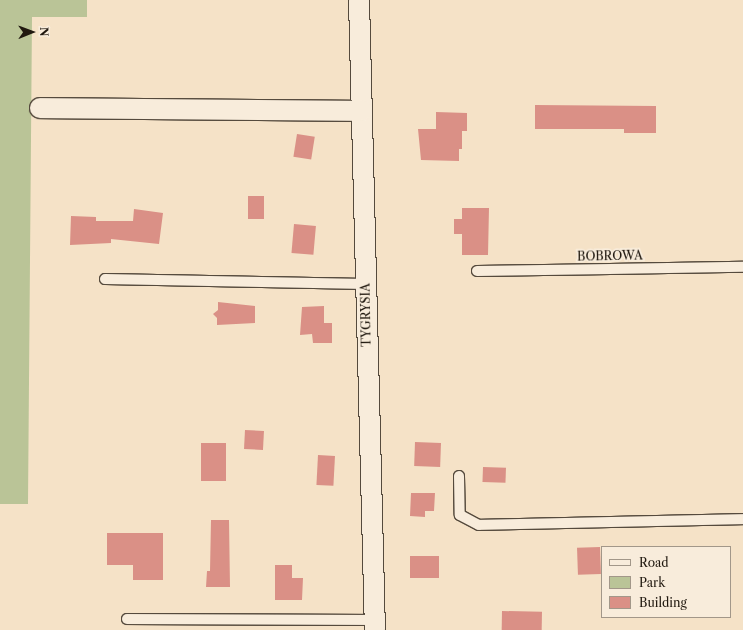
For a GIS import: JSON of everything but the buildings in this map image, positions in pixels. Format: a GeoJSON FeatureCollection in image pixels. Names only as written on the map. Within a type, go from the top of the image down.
{"type":"FeatureCollection","features":[{"type":"Feature","properties":{"kind":"street","name":"TYGRYSIA"},"geometry":{"type":"LineString","coordinates":[[359,0],[374,625]]}},
{"type":"Feature","properties":{"kind":"street"},"geometry":{"type":"LineString","coordinates":[[40,108],[362,111]]}},
{"type":"Feature","properties":{"kind":"lane","name":"BOBROWA"},"geometry":{"type":"LineString","coordinates":[[477,271],[743,268]]}},
{"type":"Feature","properties":{"kind":"lane"},"geometry":{"type":"LineString","coordinates":[[105,279],[366,284]]}},
{"type":"Feature","properties":{"kind":"lane"},"geometry":{"type":"LineString","coordinates":[[459,476],[460,515],[479,525],[743,519]]}},
{"type":"Feature","properties":{"kind":"lane"},"geometry":{"type":"LineString","coordinates":[[127,619],[374,625]]}},
{"type":"Feature","properties":{"kind":"green space"},"geometry":{"type":"Polygon","coordinates":[[[0,0],[87,0],[87,17],[32,17],[28,504],[0,504],[0,0]]]}}]}
